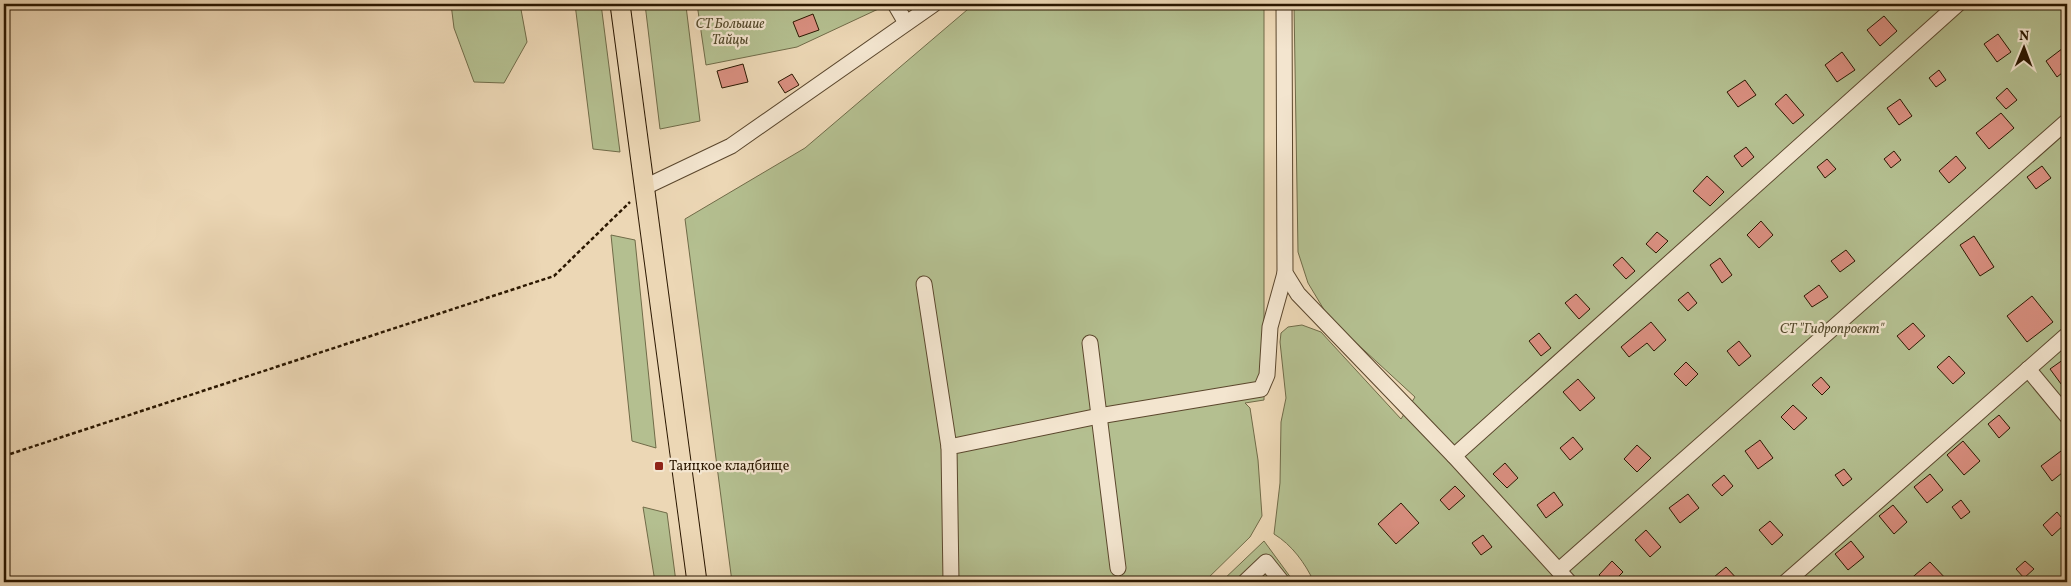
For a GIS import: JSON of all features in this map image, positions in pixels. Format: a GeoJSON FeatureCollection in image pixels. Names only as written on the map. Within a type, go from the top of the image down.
{"type":"FeatureCollection","features":[{"type":"Feature","properties":{"kind":"main road"},"geometry":{"type":"LineString","coordinates":[[620,4],[697,582]]}},
{"type":"Feature","properties":{"kind":"street"},"geometry":{"type":"LineString","coordinates":[[895,4],[906,23]]}},
{"type":"Feature","properties":{"kind":"street"},"geometry":{"type":"LineString","coordinates":[[645,187],[731,146],[934,4]]}},
{"type":"Feature","properties":{"kind":"street"},"geometry":{"type":"LineString","coordinates":[[949,446],[1099,416],[1261,389],[1266,375],[1270,327],[1285,272],[1284,4]]}},
{"type":"Feature","properties":{"kind":"street"},"geometry":{"type":"LineString","coordinates":[[1454,456],[1958,4]]}},
{"type":"Feature","properties":{"kind":"street"},"geometry":{"type":"LineString","coordinates":[[1559,570],[2066,122]]}},
{"type":"Feature","properties":{"kind":"street"},"geometry":{"type":"LineString","coordinates":[[1285,272],[1298,294],[1454,456],[1569,582]]}},
{"type":"Feature","properties":{"kind":"street"},"geometry":{"type":"LineString","coordinates":[[924,284],[949,446],[951,582]]}},
{"type":"Feature","properties":{"kind":"street"},"geometry":{"type":"LineString","coordinates":[[1786,582],[2067,334]]}},
{"type":"Feature","properties":{"kind":"street"},"geometry":{"type":"LineString","coordinates":[[1090,343],[1118,568]]}},
{"type":"Feature","properties":{"kind":"street"},"geometry":{"type":"LineString","coordinates":[[2028,369],[2067,416]]}},
{"type":"Feature","properties":{"kind":"street"},"geometry":{"type":"LineString","coordinates":[[1245,582],[1266,562],[1282,582]]}},
{"type":"Feature","properties":{"kind":"path"},"geometry":{"type":"LineString","coordinates":[[4,456],[554,276],[645,187]]}},
{"type":"Feature","properties":{"kind":"green space"},"geometry":{"type":"Polygon","coordinates":[[[451,4],[520,4],[527,42],[504,83],[474,82],[454,28],[451,4]]]}},
{"type":"Feature","properties":{"kind":"green space"},"geometry":{"type":"Polygon","coordinates":[[[575,4],[601,4],[620,152],[593,149],[575,4]]]}},
{"type":"Feature","properties":{"kind":"green space"},"geometry":{"type":"Polygon","coordinates":[[[645,4],[686,6],[700,121],[660,129],[645,4]]]}},
{"type":"Feature","properties":{"kind":"green space","name":"СТ Большие Тайцы"},"geometry":{"type":"Polygon","coordinates":[[[697,4],[889,4],[797,47],[706,65],[697,4]]]}},
{"type":"Feature","properties":{"kind":"green space"},"geometry":{"type":"Polygon","coordinates":[[[974,4],[1264,4],[1264,400],[1245,403],[1250,408],[1258,460],[1262,516],[1250,537],[1204,582],[732,582],[685,219],[805,148],[974,4]]]}},
{"type":"Feature","properties":{"kind":"green space","name":"СТ \"Гидропроект\""},"geometry":{"type":"Polygon","coordinates":[[[1294,4],[2067,4],[2067,582],[1314,582],[1287,543],[1274,534],[1280,483],[1281,422],[1286,398],[1280,342],[1281,333],[1288,327],[1302,325],[1321,332],[1401,419],[1415,397],[1329,318],[1308,283],[1298,252],[1294,4]]]}},
{"type":"Feature","properties":{"kind":"green space"},"geometry":{"type":"Polygon","coordinates":[[[611,235],[635,240],[656,448],[632,441],[611,235]]]}},
{"type":"Feature","properties":{"kind":"green space"},"geometry":{"type":"Polygon","coordinates":[[[643,507],[667,513],[676,582],[655,582],[643,507]]]}},
{"type":"Feature","properties":{"kind":"green space"},"geometry":{"type":"Polygon","coordinates":[[[1264,541],[1294,582],[1221,582],[1264,541]]]}},
{"type":"Feature","properties":{"kind":"building"},"geometry":{"type":"Polygon","coordinates":[[[813,14],[819,30],[799,37],[793,22],[813,14]]]}},
{"type":"Feature","properties":{"kind":"building"},"geometry":{"type":"Polygon","coordinates":[[[1884,16],[1897,31],[1880,46],[1867,30],[1884,16]]]}},
{"type":"Feature","properties":{"kind":"building"},"geometry":{"type":"Polygon","coordinates":[[[1998,34],[2011,52],[1997,62],[1984,44],[1998,34]]]}},
{"type":"Feature","properties":{"kind":"building"},"geometry":{"type":"Polygon","coordinates":[[[2067,45],[2067,69],[2057,77],[2046,61],[2067,45]]]}},
{"type":"Feature","properties":{"kind":"building"},"geometry":{"type":"Polygon","coordinates":[[[1842,52],[1855,70],[1837,82],[1825,65],[1842,52]]]}},
{"type":"Feature","properties":{"kind":"building"},"geometry":{"type":"Polygon","coordinates":[[[743,64],[748,82],[722,88],[717,71],[743,64]]]}},
{"type":"Feature","properties":{"kind":"building"},"geometry":{"type":"Polygon","coordinates":[[[1939,70],[1946,80],[1936,87],[1929,78],[1939,70]]]}},
{"type":"Feature","properties":{"kind":"building"},"geometry":{"type":"Polygon","coordinates":[[[792,74],[799,85],[785,93],[778,82],[792,74]]]}},
{"type":"Feature","properties":{"kind":"building"},"geometry":{"type":"Polygon","coordinates":[[[1745,80],[1756,95],[1738,107],[1727,92],[1745,80]]]}},
{"type":"Feature","properties":{"kind":"building"},"geometry":{"type":"Polygon","coordinates":[[[2007,88],[2017,100],[2006,109],[1996,98],[2007,88]]]}},
{"type":"Feature","properties":{"kind":"building"},"geometry":{"type":"Polygon","coordinates":[[[1786,94],[1804,115],[1793,124],[1775,104],[1786,94]]]}},
{"type":"Feature","properties":{"kind":"building"},"geometry":{"type":"Polygon","coordinates":[[[1900,99],[1912,116],[1899,125],[1887,108],[1900,99]]]}},
{"type":"Feature","properties":{"kind":"building"},"geometry":{"type":"Polygon","coordinates":[[[2001,113],[2014,128],[1989,149],[1976,133],[2001,113]]]}},
{"type":"Feature","properties":{"kind":"building"},"geometry":{"type":"Polygon","coordinates":[[[1746,147],[1754,157],[1742,167],[1734,156],[1746,147]]]}},
{"type":"Feature","properties":{"kind":"building"},"geometry":{"type":"Polygon","coordinates":[[[1894,151],[1901,160],[1891,168],[1884,159],[1894,151]]]}},
{"type":"Feature","properties":{"kind":"building"},"geometry":{"type":"Polygon","coordinates":[[[1956,156],[1966,168],[1949,183],[1939,171],[1956,156]]]}},
{"type":"Feature","properties":{"kind":"building"},"geometry":{"type":"Polygon","coordinates":[[[1827,159],[1836,169],[1825,178],[1817,167],[1827,159]]]}},
{"type":"Feature","properties":{"kind":"building"},"geometry":{"type":"Polygon","coordinates":[[[2042,166],[2051,178],[2036,189],[2027,177],[2042,166]]]}},
{"type":"Feature","properties":{"kind":"building"},"geometry":{"type":"Polygon","coordinates":[[[1707,176],[1724,192],[1710,206],[1693,191],[1707,176]]]}},
{"type":"Feature","properties":{"kind":"building"},"geometry":{"type":"Polygon","coordinates":[[[1761,221],[1773,235],[1759,248],[1747,235],[1761,221]]]}},
{"type":"Feature","properties":{"kind":"building"},"geometry":{"type":"Polygon","coordinates":[[[1657,232],[1668,241],[1656,253],[1646,244],[1657,232]]]}},
{"type":"Feature","properties":{"kind":"building"},"geometry":{"type":"Polygon","coordinates":[[[1974,236],[1994,267],[1980,276],[1960,245],[1974,236]]]}},
{"type":"Feature","properties":{"kind":"building"},"geometry":{"type":"Polygon","coordinates":[[[1846,250],[1855,261],[1840,272],[1831,261],[1846,250]]]}},
{"type":"Feature","properties":{"kind":"building"},"geometry":{"type":"Polygon","coordinates":[[[1622,257],[1635,271],[1626,279],[1613,265],[1622,257]]]}},
{"type":"Feature","properties":{"kind":"building"},"geometry":{"type":"Polygon","coordinates":[[[1720,258],[1732,275],[1722,283],[1710,265],[1720,258]]]}},
{"type":"Feature","properties":{"kind":"building"},"geometry":{"type":"Polygon","coordinates":[[[1819,285],[1828,297],[1812,307],[1804,296],[1819,285]]]}},
{"type":"Feature","properties":{"kind":"building"},"geometry":{"type":"Polygon","coordinates":[[[1688,292],[1697,303],[1688,311],[1678,300],[1688,292]]]}},
{"type":"Feature","properties":{"kind":"building"},"geometry":{"type":"Polygon","coordinates":[[[1576,294],[1590,309],[1579,319],[1565,303],[1576,294]]]}},
{"type":"Feature","properties":{"kind":"building"},"geometry":{"type":"Polygon","coordinates":[[[2032,296],[2053,322],[2027,342],[2007,316],[2032,296]]]}},
{"type":"Feature","properties":{"kind":"building"},"geometry":{"type":"Polygon","coordinates":[[[1651,322],[1666,340],[1654,351],[1647,343],[1629,357],[1621,347],[1651,322]]]}},
{"type":"Feature","properties":{"kind":"building"},"geometry":{"type":"Polygon","coordinates":[[[1913,323],[1925,336],[1909,350],[1897,336],[1913,323]]]}},
{"type":"Feature","properties":{"kind":"building"},"geometry":{"type":"Polygon","coordinates":[[[1539,333],[1551,348],[1541,356],[1529,341],[1539,333]]]}},
{"type":"Feature","properties":{"kind":"building"},"geometry":{"type":"Polygon","coordinates":[[[1739,341],[1751,356],[1739,366],[1727,351],[1739,341]]]}},
{"type":"Feature","properties":{"kind":"building"},"geometry":{"type":"Polygon","coordinates":[[[1949,356],[1965,373],[1953,384],[1937,367],[1949,356]]]}},
{"type":"Feature","properties":{"kind":"building"},"geometry":{"type":"Polygon","coordinates":[[[2067,357],[2067,392],[2050,369],[2067,357]]]}},
{"type":"Feature","properties":{"kind":"building"},"geometry":{"type":"Polygon","coordinates":[[[1686,362],[1698,374],[1686,386],[1674,374],[1686,362]]]}},
{"type":"Feature","properties":{"kind":"building"},"geometry":{"type":"Polygon","coordinates":[[[1821,377],[1830,387],[1822,395],[1812,385],[1821,377]]]}},
{"type":"Feature","properties":{"kind":"building"},"geometry":{"type":"Polygon","coordinates":[[[1578,379],[1595,398],[1580,411],[1563,392],[1578,379]]]}},
{"type":"Feature","properties":{"kind":"building"},"geometry":{"type":"Polygon","coordinates":[[[1793,405],[1807,418],[1794,430],[1781,417],[1793,405]]]}},
{"type":"Feature","properties":{"kind":"building"},"geometry":{"type":"Polygon","coordinates":[[[1999,415],[2010,428],[1999,438],[1988,424],[1999,415]]]}},
{"type":"Feature","properties":{"kind":"building"},"geometry":{"type":"Polygon","coordinates":[[[1573,437],[1583,449],[1570,460],[1560,448],[1573,437]]]}},
{"type":"Feature","properties":{"kind":"building"},"geometry":{"type":"Polygon","coordinates":[[[1760,440],[1773,458],[1758,469],[1745,451],[1760,440]]]}},
{"type":"Feature","properties":{"kind":"building"},"geometry":{"type":"Polygon","coordinates":[[[1963,441],[1980,461],[1964,475],[1947,455],[1963,441]]]}},
{"type":"Feature","properties":{"kind":"building"},"geometry":{"type":"Polygon","coordinates":[[[1637,445],[1651,458],[1637,472],[1624,459],[1637,445]]]}},
{"type":"Feature","properties":{"kind":"building"},"geometry":{"type":"Polygon","coordinates":[[[2061,451],[2067,459],[2067,469],[2052,481],[2041,466],[2061,451]]]}},
{"type":"Feature","properties":{"kind":"building"},"geometry":{"type":"Polygon","coordinates":[[[1505,463],[1518,478],[1507,488],[1493,474],[1505,463]]]}},
{"type":"Feature","properties":{"kind":"building"},"geometry":{"type":"Polygon","coordinates":[[[1844,469],[1852,479],[1843,486],[1835,475],[1844,469]]]}},
{"type":"Feature","properties":{"kind":"building"},"geometry":{"type":"Polygon","coordinates":[[[1930,474],[1943,490],[1927,503],[1914,487],[1930,474]]]}},
{"type":"Feature","properties":{"kind":"building"},"geometry":{"type":"Polygon","coordinates":[[[1724,475],[1733,486],[1722,496],[1712,485],[1724,475]]]}},
{"type":"Feature","properties":{"kind":"building"},"geometry":{"type":"Polygon","coordinates":[[[1455,486],[1465,496],[1449,510],[1440,500],[1455,486]]]}},
{"type":"Feature","properties":{"kind":"building"},"geometry":{"type":"Polygon","coordinates":[[[1554,492],[1563,505],[1546,518],[1537,505],[1554,492]]]}},
{"type":"Feature","properties":{"kind":"building"},"geometry":{"type":"Polygon","coordinates":[[[1688,494],[1699,508],[1680,523],[1669,508],[1688,494]]]}},
{"type":"Feature","properties":{"kind":"building"},"geometry":{"type":"Polygon","coordinates":[[[1961,500],[1970,512],[1961,519],[1952,507],[1961,500]]]}},
{"type":"Feature","properties":{"kind":"building"},"geometry":{"type":"Polygon","coordinates":[[[1401,503],[1419,523],[1396,544],[1378,524],[1401,503]]]}},
{"type":"Feature","properties":{"kind":"building"},"geometry":{"type":"Polygon","coordinates":[[[1893,505],[1907,522],[1894,534],[1879,516],[1893,505]]]}},
{"type":"Feature","properties":{"kind":"building"},"geometry":{"type":"Polygon","coordinates":[[[2057,512],[2066,523],[2052,536],[2043,525],[2057,512]]]}},
{"type":"Feature","properties":{"kind":"building"},"geometry":{"type":"Polygon","coordinates":[[[1770,521],[1783,535],[1772,545],[1759,530],[1770,521]]]}},
{"type":"Feature","properties":{"kind":"building"},"geometry":{"type":"Polygon","coordinates":[[[1646,530],[1661,547],[1650,557],[1635,540],[1646,530]]]}},
{"type":"Feature","properties":{"kind":"building"},"geometry":{"type":"Polygon","coordinates":[[[1483,535],[1492,547],[1481,555],[1472,543],[1483,535]]]}},
{"type":"Feature","properties":{"kind":"building"},"geometry":{"type":"Polygon","coordinates":[[[1851,541],[1864,557],[1848,570],[1835,554],[1851,541]]]}},
{"type":"Feature","properties":{"kind":"building"},"geometry":{"type":"Polygon","coordinates":[[[1612,561],[1623,572],[1613,582],[1607,582],[1599,575],[1612,561]]]}},
{"type":"Feature","properties":{"kind":"building"},"geometry":{"type":"Polygon","coordinates":[[[2025,561],[2034,569],[2024,578],[2016,569],[2025,561]]]}},
{"type":"Feature","properties":{"kind":"building"},"geometry":{"type":"Polygon","coordinates":[[[1930,562],[1949,582],[1907,582],[1930,562]]]}},
{"type":"Feature","properties":{"kind":"building"},"geometry":{"type":"Polygon","coordinates":[[[1726,567],[1740,582],[1708,582],[1726,567]]]}},
{"type":"Feature","properties":{"kind":"place","name":"Таицкое кладбище"},"geometry":{"type":"Point","coordinates":[659,466]}}]}
